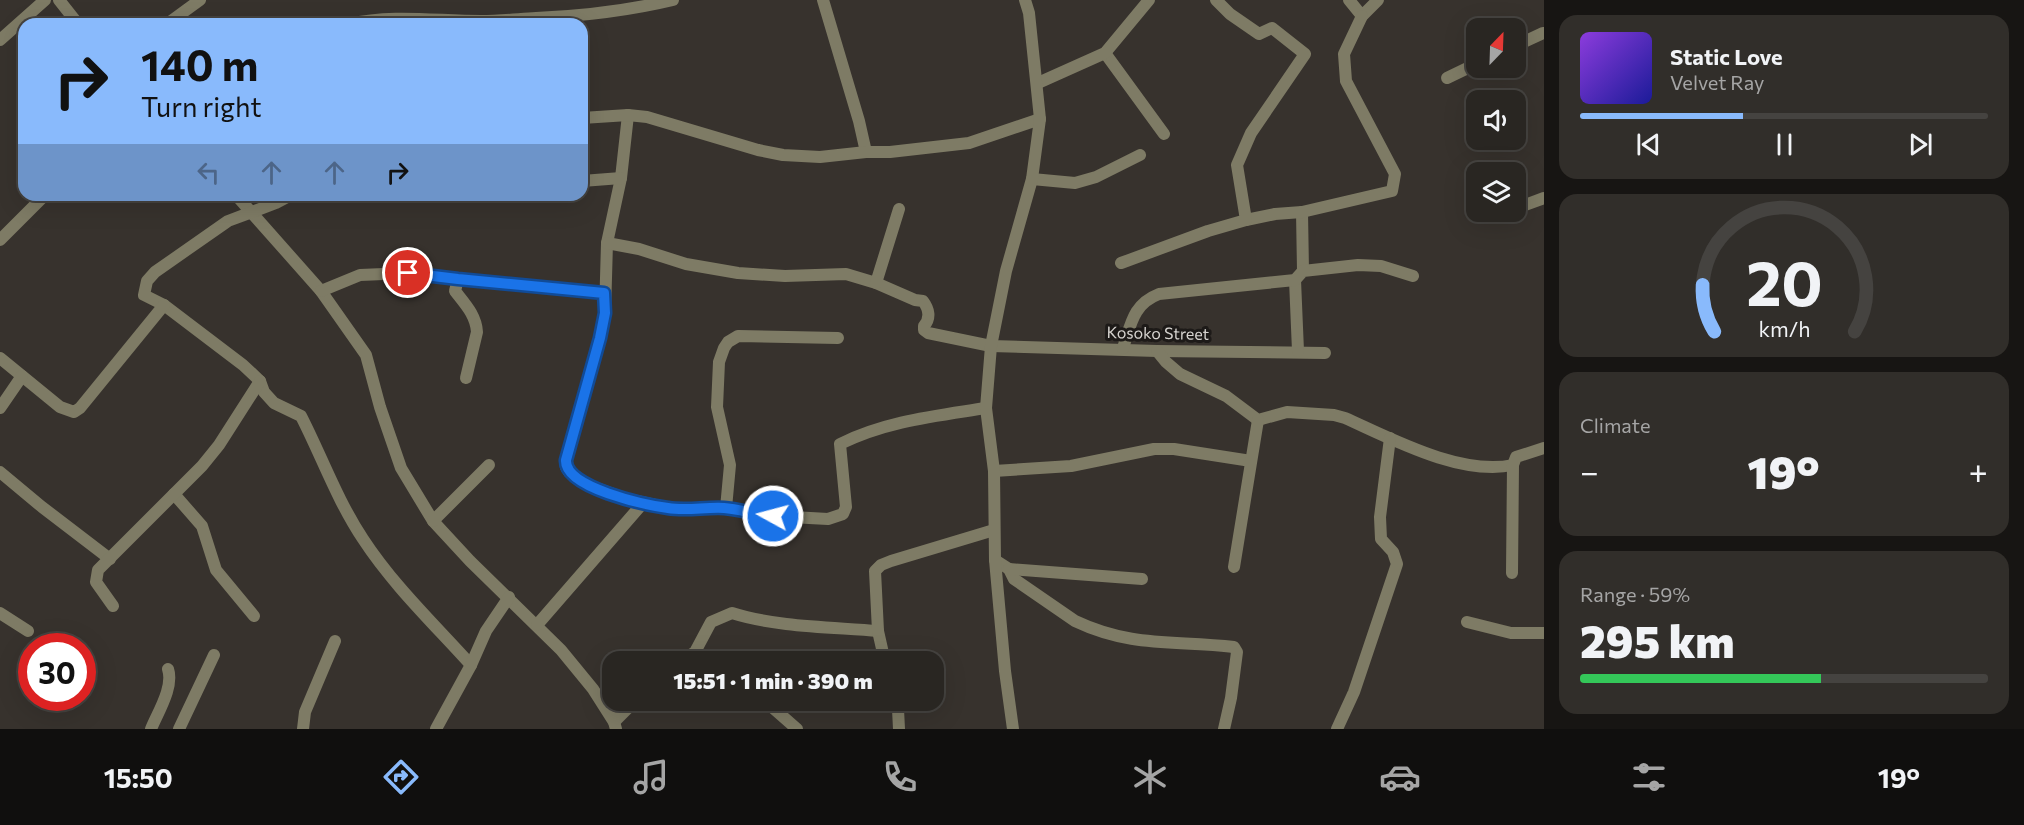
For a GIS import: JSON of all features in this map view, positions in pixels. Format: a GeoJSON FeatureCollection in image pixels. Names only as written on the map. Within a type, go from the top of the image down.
{"type":"FeatureCollection","features":[{"type":"Feature","properties":{"kind":"street"},"geometry":{"type":"LineString","coordinates":[[25,18],[45,0]]}},
{"type":"Feature","properties":{"kind":"street"},"geometry":{"type":"LineString","coordinates":[[59,0],[73,18]]}},
{"type":"Feature","properties":{"kind":"street"},"geometry":{"type":"LineString","coordinates":[[175,18],[200,0]]}},
{"type":"Feature","properties":{"kind":"street"},"geometry":{"type":"LineString","coordinates":[[537,18],[613,13],[673,0]]}},
{"type":"Feature","properties":{"kind":"street"},"geometry":{"type":"LineString","coordinates":[[823,0],[866,152]]}},
{"type":"Feature","properties":{"kind":"street"},"geometry":{"type":"LineString","coordinates":[[1013,729],[1005,671],[995,560],[994,471],[986,408],[991,346],[1006,271],[1032,179],[1040,119],[1038,83],[1029,13],[1025,0]]}},
{"type":"Feature","properties":{"kind":"street"},"geometry":{"type":"LineString","coordinates":[[1038,83],[1105,53],[1149,0]]}},
{"type":"Feature","properties":{"kind":"street"},"geometry":{"type":"LineString","coordinates":[[1216,0],[1230,14],[1259,34],[1272,28],[1305,54],[1251,133],[1237,165],[1246,220]]}},
{"type":"Feature","properties":{"kind":"street"},"geometry":{"type":"LineString","coordinates":[[1348,0],[1362,16]]}},
{"type":"Feature","properties":{"kind":"street"},"geometry":{"type":"LineString","coordinates":[[1121,263],[1208,231],[1246,220],[1275,214],[1302,212],[1392,191],[1395,174],[1346,81],[1344,54],[1362,16],[1378,0]]}},
{"type":"Feature","properties":{"kind":"street"},"geometry":{"type":"LineString","coordinates":[[0,40],[18,24]]}},
{"type":"Feature","properties":{"kind":"street"},"geometry":{"type":"LineString","coordinates":[[1526,41],[1544,34]]}},
{"type":"Feature","properties":{"kind":"street"},"geometry":{"type":"LineString","coordinates":[[1105,53],[1164,134]]}},
{"type":"Feature","properties":{"kind":"street"},"geometry":{"type":"LineString","coordinates":[[1447,78],[1466,69]]}},
{"type":"Feature","properties":{"kind":"street"},"geometry":{"type":"LineString","coordinates":[[628,115],[621,178],[607,243],[605,313],[566,467],[569,472],[585,484],[624,498],[670,508],[726,508],[755,515],[828,519],[843,513],[846,507],[840,444],[859,434],[890,424],[986,408]]}},
{"type":"Feature","properties":{"kind":"street"},"geometry":{"type":"LineString","coordinates":[[588,118],[628,115],[647,117],[733,143],[783,155],[820,157],[969,143],[1040,119]]}},
{"type":"Feature","properties":{"kind":"street"},"geometry":{"type":"LineString","coordinates":[[1032,179],[1075,183],[1096,177],[1140,155]]}},
{"type":"Feature","properties":{"kind":"street"},"geometry":{"type":"LineString","coordinates":[[588,181],[621,178]]}},
{"type":"Feature","properties":{"kind":"street"},"geometry":{"type":"LineString","coordinates":[[1526,205],[1544,198]]}},
{"type":"Feature","properties":{"kind":"street"},"geometry":{"type":"LineString","coordinates":[[0,240],[39,201]]}},
{"type":"Feature","properties":{"kind":"street"},"geometry":{"type":"LineString","coordinates":[[242,201],[321,291],[366,355],[380,407],[401,468],[433,521],[579,670],[615,725],[627,711]]}},
{"type":"Feature","properties":{"kind":"street"},"geometry":{"type":"LineString","coordinates":[[278,201],[228,222],[155,272],[147,281],[144,295],[164,305],[243,365],[260,381],[264,392],[274,403],[302,416],[335,491],[363,540],[390,576],[471,665]]}},
{"type":"Feature","properties":{"kind":"street"},"geometry":{"type":"LineString","coordinates":[[607,243],[639,249],[686,264],[711,269],[764,276],[846,273],[876,283],[899,209]]}},
{"type":"Feature","properties":{"kind":"street"},"geometry":{"type":"LineString","coordinates":[[1298,351],[1302,212]]}},
{"type":"Feature","properties":{"kind":"street"},"geometry":{"type":"LineString","coordinates":[[1123,348],[1137,309],[1149,298],[1174,291],[1299,276],[1358,265],[1381,266],[1413,276]]}},
{"type":"Feature","properties":{"kind":"street"},"geometry":{"type":"LineString","coordinates":[[321,291],[360,275],[408,273],[604,293]]}},
{"type":"Feature","properties":{"kind":"street"},"geometry":{"type":"LineString","coordinates":[[458,279],[455,291],[475,318],[477,332],[466,378]]}},
{"type":"Feature","properties":{"kind":"street","name":"Kosoko Street"},"geometry":{"type":"LineString","coordinates":[[876,283],[915,300],[923,301],[929,312],[928,322],[924,326],[924,330],[928,333],[991,346],[1123,348],[1157,351],[1325,352]]}},
{"type":"Feature","properties":{"kind":"street"},"geometry":{"type":"LineString","coordinates":[[0,358],[60,407],[74,412],[80,408],[164,305]]}},
{"type":"Feature","properties":{"kind":"street"},"geometry":{"type":"LineString","coordinates":[[726,508],[729,455],[717,407],[719,362],[724,348],[728,342],[738,336],[838,338]]}},
{"type":"Feature","properties":{"kind":"street"},"geometry":{"type":"LineString","coordinates":[[1157,351],[1180,374],[1226,396],[1258,420]]}},
{"type":"Feature","properties":{"kind":"street"},"geometry":{"type":"LineString","coordinates":[[0,408],[22,376]]}},
{"type":"Feature","properties":{"kind":"street"},"geometry":{"type":"LineString","coordinates":[[113,606],[96,582],[98,570],[219,445],[260,381]]}},
{"type":"Feature","properties":{"kind":"street"},"geometry":{"type":"LineString","coordinates":[[1258,420],[1287,412],[1334,415],[1412,449],[1473,466],[1513,465]]}},
{"type":"Feature","properties":{"kind":"street"},"geometry":{"type":"LineString","coordinates":[[1234,567],[1258,420]]}},
{"type":"Feature","properties":{"kind":"street"},"geometry":{"type":"LineString","coordinates":[[1337,729],[1354,692],[1396,564],[1393,552],[1381,539],[1380,517],[1390,438]]}},
{"type":"Feature","properties":{"kind":"street"},"geometry":{"type":"LineString","coordinates":[[1512,573],[1513,465],[1516,458],[1544,448]]}},
{"type":"Feature","properties":{"kind":"street"},"geometry":{"type":"LineString","coordinates":[[994,471],[1071,466],[1154,449],[1174,449],[1251,461]]}},
{"type":"Feature","properties":{"kind":"street"},"geometry":{"type":"LineString","coordinates":[[433,521],[489,465]]}},
{"type":"Feature","properties":{"kind":"street"},"geometry":{"type":"LineString","coordinates":[[0,471],[42,507],[111,559]]}},
{"type":"Feature","properties":{"kind":"street"},"geometry":{"type":"LineString","coordinates":[[174,494],[202,526],[216,570],[255,616]]}},
{"type":"Feature","properties":{"kind":"street"},"geometry":{"type":"LineString","coordinates":[[537,625],[644,502]]}},
{"type":"Feature","properties":{"kind":"street"},"geometry":{"type":"LineString","coordinates":[[883,651],[878,631],[875,571],[881,565],[994,530]]}},
{"type":"Feature","properties":{"kind":"street"},"geometry":{"type":"LineString","coordinates":[[995,560],[1009,569],[1142,579]]}},
{"type":"Feature","properties":{"kind":"street"},"geometry":{"type":"LineString","coordinates":[[1009,569],[1014,579],[1075,621],[1102,632],[1148,642],[1236,648],[1238,652],[1224,729]]}},
{"type":"Feature","properties":{"kind":"street"},"geometry":{"type":"LineString","coordinates":[[436,729],[471,665],[486,631],[509,597]]}},
{"type":"Feature","properties":{"kind":"street"},"geometry":{"type":"LineString","coordinates":[[0,613],[28,632]]}},
{"type":"Feature","properties":{"kind":"street"},"geometry":{"type":"LineString","coordinates":[[696,651],[711,622],[732,613],[750,619],[779,623],[878,631]]}},
{"type":"Feature","properties":{"kind":"street"},"geometry":{"type":"LineString","coordinates":[[1467,622],[1511,633],[1544,633]]}},
{"type":"Feature","properties":{"kind":"street"},"geometry":{"type":"LineString","coordinates":[[303,729],[305,712],[335,640]]}},
{"type":"Feature","properties":{"kind":"street"},"geometry":{"type":"LineString","coordinates":[[179,729],[214,655]]}},
{"type":"Feature","properties":{"kind":"street"},"geometry":{"type":"LineString","coordinates":[[151,729],[171,676],[168,669]]}},
{"type":"Feature","properties":{"kind":"street"},"geometry":{"type":"LineString","coordinates":[[777,711],[797,729]]}},
{"type":"Feature","properties":{"kind":"street"},"geometry":{"type":"LineString","coordinates":[[898,711],[899,729]]}},
{"type":"Feature","properties":{"kind":"route"},"geometry":{"type":"LineString","coordinates":[[408,273],[604,293],[605,313],[600,338],[566,460],[569,472],[585,484],[624,498],[670,508],[726,508],[755,515],[773,516]]}}]}
